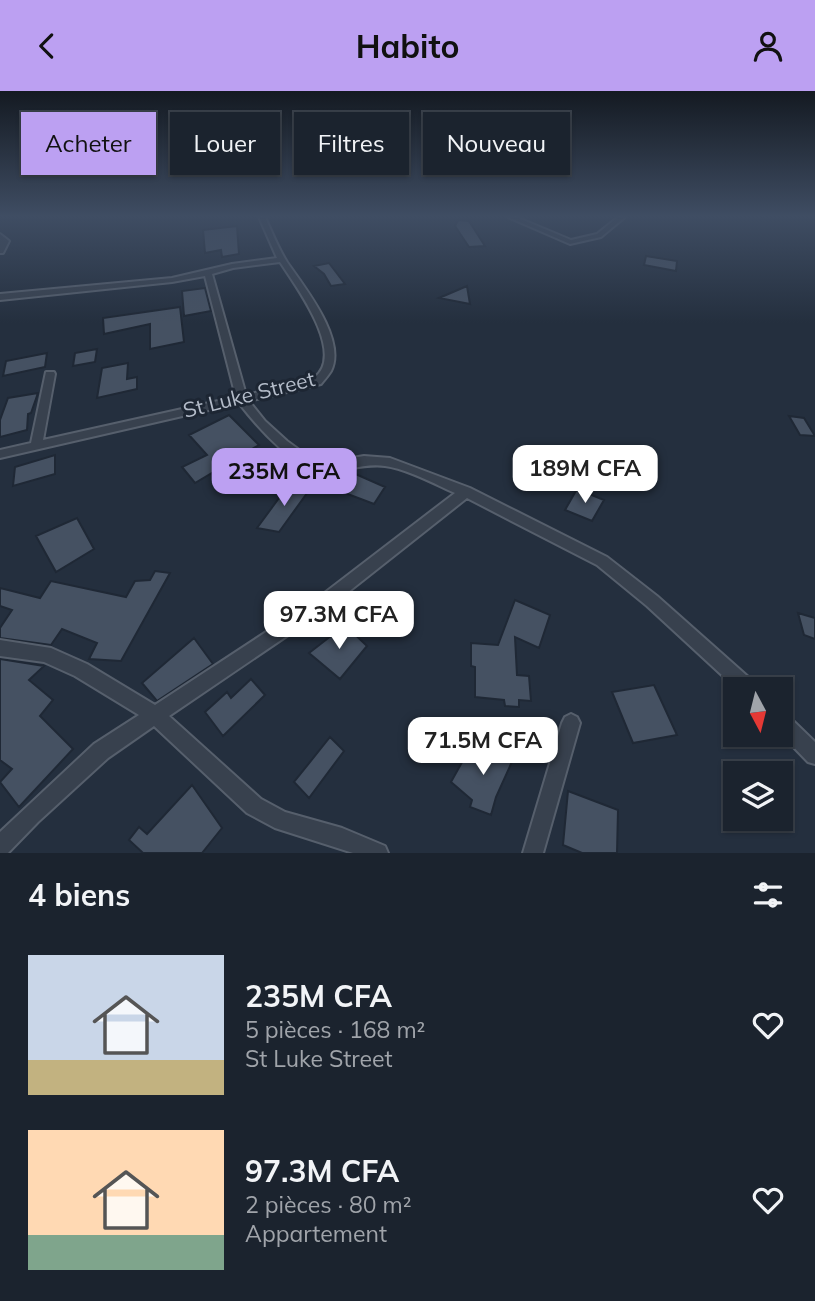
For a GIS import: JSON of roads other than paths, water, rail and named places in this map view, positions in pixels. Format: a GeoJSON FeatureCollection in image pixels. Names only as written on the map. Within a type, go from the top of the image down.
{"type":"FeatureCollection","features":[{"type":"Feature","properties":{"kind":"street","name":"St Luke Street"},"geometry":{"type":"LineString","coordinates":[[0,454],[317,382],[327,375],[330,367],[325,333],[316,312],[278,253]]}},
{"type":"Feature","properties":{"kind":"street"},"geometry":{"type":"LineString","coordinates":[[0,297],[160,281],[232,266],[281,260]]}},
{"type":"Feature","properties":{"kind":"street"},"geometry":{"type":"LineString","coordinates":[[208,273],[242,400],[261,424],[309,463],[323,468],[364,461],[386,461],[466,492],[602,561],[652,601],[736,677]]}},
{"type":"Feature","properties":{"kind":"street"},"geometry":{"type":"LineString","coordinates":[[36,445],[50,374]]}},
{"type":"Feature","properties":{"kind":"street"},"geometry":{"type":"LineString","coordinates":[[0,847],[101,751],[323,603],[466,492]]}},
{"type":"Feature","properties":{"kind":"street"},"geometry":{"type":"LineString","coordinates":[[0,648],[46,654],[81,670],[155,715],[254,806],[282,821],[342,838],[378,853]]}},
{"type":"Feature","properties":{"kind":"street"},"geometry":{"type":"LineString","coordinates":[[533,853],[570,723]]}},
{"type":"Feature","properties":{"kind":"street"},"geometry":{"type":"LineString","coordinates":[[793,733],[815,755]]}}]}
